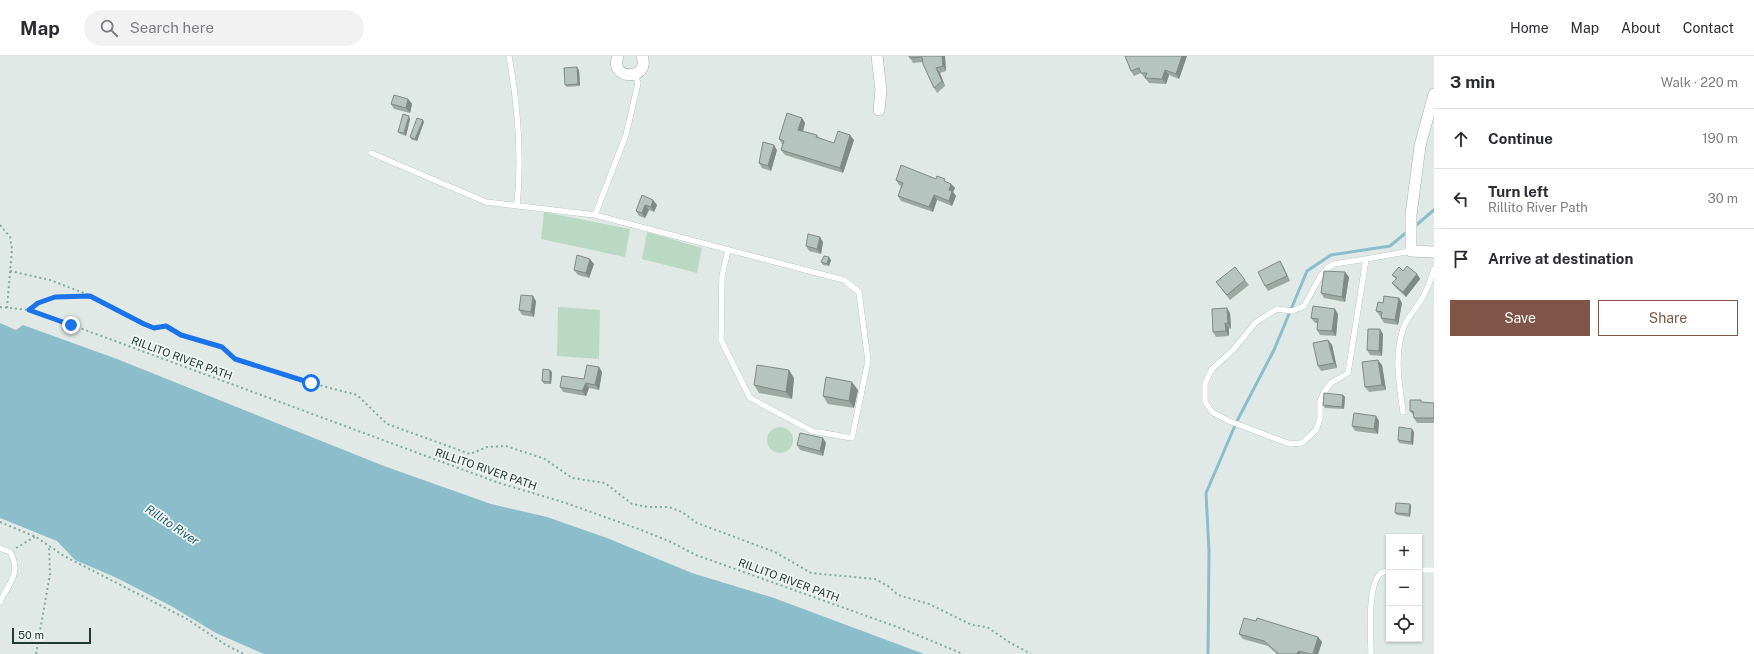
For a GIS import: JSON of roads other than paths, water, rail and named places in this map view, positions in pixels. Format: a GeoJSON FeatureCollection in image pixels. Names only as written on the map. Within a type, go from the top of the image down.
{"type":"FeatureCollection","features":[{"type":"Feature","properties":{"kind":"street"},"geometry":{"type":"LineString","coordinates":[[618,56],[616,62],[619,70],[627,75],[635,74],[642,68],[644,64],[642,56]]}},
{"type":"Feature","properties":{"kind":"street"},"geometry":{"type":"LineString","coordinates":[[877,56],[880,90],[879,110]]}},
{"type":"Feature","properties":{"kind":"street"},"geometry":{"type":"LineString","coordinates":[[1434,94],[1420,146],[1411,215],[1411,251],[1434,252]]}},
{"type":"Feature","properties":{"kind":"lane"},"geometry":{"type":"LineString","coordinates":[[509,56],[519,123],[517,205]]}},
{"type":"Feature","properties":{"kind":"lane"},"geometry":{"type":"LineString","coordinates":[[595,214],[626,135],[638,83],[635,74]]}},
{"type":"Feature","properties":{"kind":"lane"},"geometry":{"type":"LineString","coordinates":[[371,153],[486,202],[595,214],[844,280],[859,292],[868,361],[852,438],[812,432],[750,398],[721,340],[722,276],[728,250]]}},
{"type":"Feature","properties":{"kind":"lane"},"geometry":{"type":"LineString","coordinates":[[1366,259],[1348,374],[1331,383],[1324,392],[1320,401],[1320,419],[1316,430],[1302,443],[1290,444],[1229,421],[1212,412],[1205,402],[1205,383],[1212,368],[1234,350],[1256,322],[1276,310],[1292,311],[1304,306],[1326,268],[1334,264],[1411,251]]}},
{"type":"Feature","properties":{"kind":"lane"},"geometry":{"type":"LineString","coordinates":[[1403,412],[1397,369],[1400,343],[1404,328],[1412,312],[1422,299],[1434,269]]}},
{"type":"Feature","properties":{"kind":"lane"},"geometry":{"type":"LineString","coordinates":[[0,548],[10,552],[15,560],[15,574],[0,602]]}},
{"type":"Feature","properties":{"kind":"lane"},"geometry":{"type":"LineString","coordinates":[[1422,570],[1434,570]]}},
{"type":"Feature","properties":{"kind":"lane"},"geometry":{"type":"LineString","coordinates":[[1371,654],[1370,608],[1374,585],[1380,574],[1386,571]]}},
{"type":"Feature","properties":{"kind":"water","name":"Rillito River"},"geometry":{"type":"Polygon","coordinates":[[[0,323],[16,330],[23,325],[117,359],[384,466],[491,504],[547,517],[607,538],[692,573],[774,598],[924,654],[264,654],[216,633],[171,606],[117,578],[75,560],[57,541],[0,518],[0,323]]]}},
{"type":"Feature","properties":{"kind":"waterway"},"geometry":{"type":"LineString","coordinates":[[1414,227],[1434,210]]}},
{"type":"Feature","properties":{"kind":"waterway"},"geometry":{"type":"LineString","coordinates":[[1208,654],[1209,551],[1206,493],[1237,421],[1274,350],[1307,271],[1331,255],[1390,246],[1408,231]]}}]}
